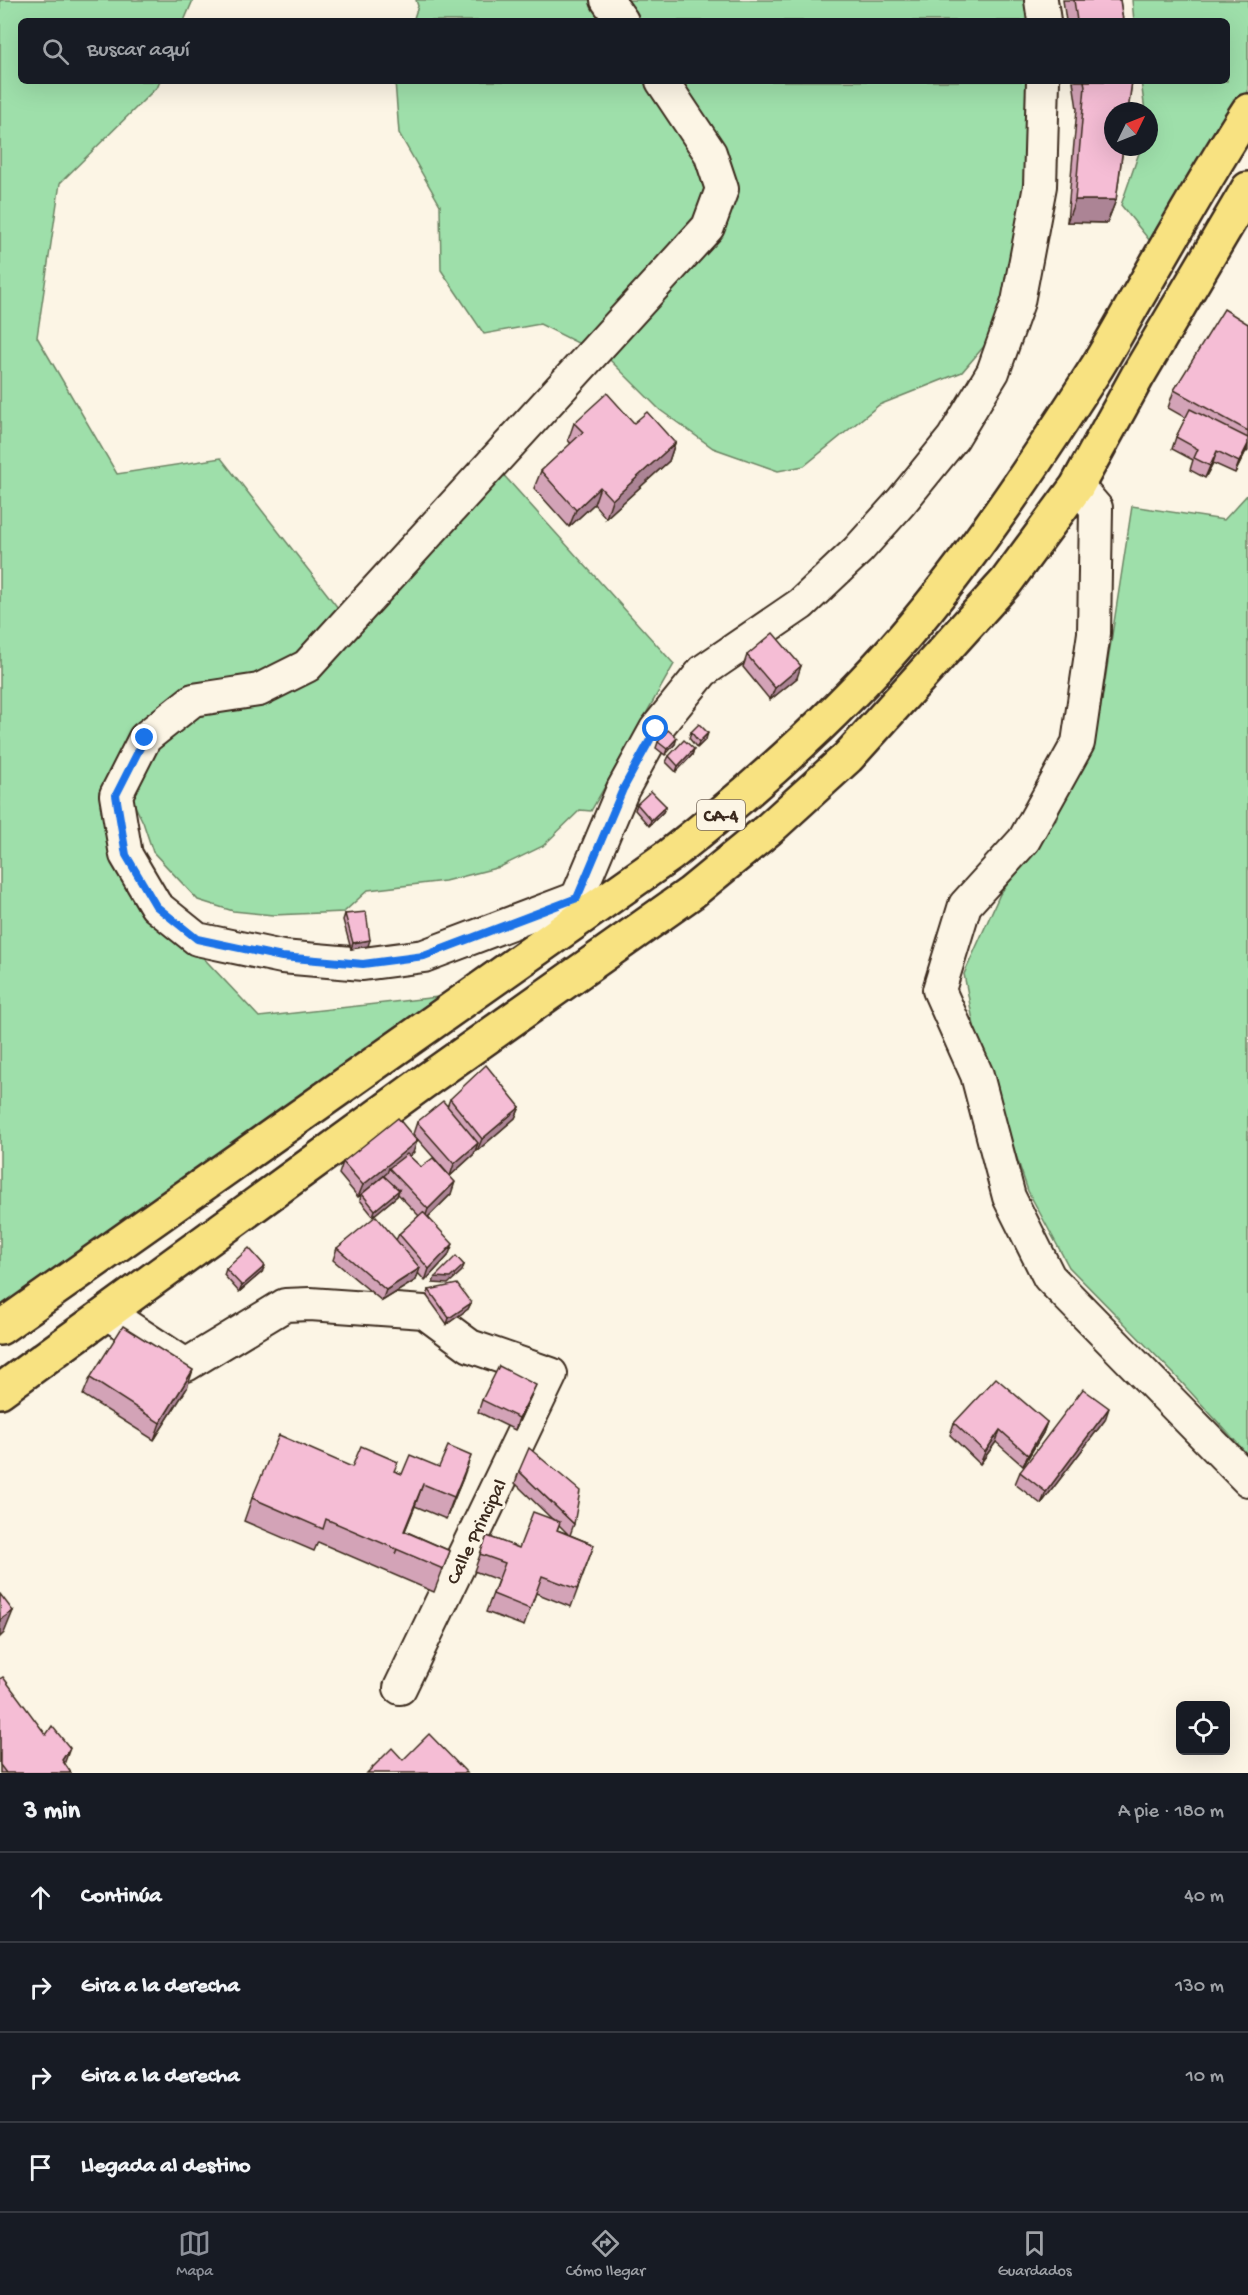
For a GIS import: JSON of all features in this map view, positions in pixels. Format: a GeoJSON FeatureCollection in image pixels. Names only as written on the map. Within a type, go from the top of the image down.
{"type":"FeatureCollection","features":[{"type":"Feature","properties":{"kind":"highway","name":"CA-4"},"geometry":{"type":"LineString","coordinates":[[0,1328],[587,902],[670,855],[745,796],[818,728],[902,639],[943,590],[993,522],[1096,368],[1220,154],[1248,111]]}},
{"type":"Feature","properties":{"kind":"highway","name":"CA-4"},"geometry":{"type":"LineString","coordinates":[[0,1391],[421,1084],[691,893],[769,829],[848,757],[1006,582],[1077,486],[1137,377],[1248,189]]}},
{"type":"Feature","properties":{"kind":"street"},"geometry":{"type":"LineString","coordinates":[[608,0],[620,18]]}},
{"type":"Feature","properties":{"kind":"street"},"geometry":{"type":"LineString","coordinates":[[1041,0],[1044,18]]}},
{"type":"Feature","properties":{"kind":"street"},"geometry":{"type":"LineString","coordinates":[[664,84],[710,153],[722,189],[708,227],[307,666],[259,690],[193,700],[145,738],[116,795],[126,855],[156,906],[197,939],[282,957],[363,964],[424,956],[587,902],[623,789],[656,729],[704,671],[801,604],[858,550],[953,438],[993,372],[1018,302],[1040,186],[1043,84]]}},
{"type":"Feature","properties":{"kind":"street"},"geometry":{"type":"LineString","coordinates":[[1077,486],[1096,508],[1094,633],[1078,743],[1024,840],[965,905],[939,990],[977,1075],[1009,1197],[1049,1277],[1248,1480]]}},
{"type":"Feature","properties":{"kind":"street","name":"Calle Principal"},"geometry":{"type":"LineString","coordinates":[[106,1313],[186,1365],[285,1305],[310,1304],[424,1312],[470,1346],[551,1374],[400,1688]]}},
{"type":"Feature","properties":{"kind":"green space"},"geometry":{"type":"Polygon","coordinates":[[[0,0],[193,0],[185,18],[18,18],[18,84],[159,84],[60,183],[37,337],[117,474],[221,458],[356,631],[499,470],[674,664],[591,811],[580,810],[543,846],[500,867],[445,881],[368,890],[344,912],[273,915],[233,911],[198,900],[153,852],[135,806],[113,825],[194,948],[259,1017],[438,997],[264,1132],[0,1316],[0,0]]]}},
{"type":"Feature","properties":{"kind":"green space"},"geometry":{"type":"Polygon","coordinates":[[[416,0],[1046,0],[1046,18],[414,18],[418,6],[416,0]]]}},
{"type":"Feature","properties":{"kind":"green space"},"geometry":{"type":"Polygon","coordinates":[[[1132,0],[1248,0],[1248,141],[1218,192],[1158,251],[1121,205],[1138,156],[1158,156],[1158,102],[1144,102],[1141,84],[1230,84],[1230,18],[1134,18],[1132,0]]]}},
{"type":"Feature","properties":{"kind":"green space"},"geometry":{"type":"Polygon","coordinates":[[[395,84],[1046,84],[998,330],[962,372],[879,405],[804,466],[778,471],[713,448],[660,410],[608,358],[540,324],[484,334],[441,270],[440,205],[399,133],[395,84]]]}},
{"type":"Feature","properties":{"kind":"green space"},"geometry":{"type":"Polygon","coordinates":[[[1248,494],[1248,1455],[1174,1374],[1069,1267],[1028,1191],[976,1036],[964,974],[1000,894],[1056,820],[1100,713],[1132,506],[1224,520],[1248,494]]]}},
{"type":"Feature","properties":{"kind":"building"},"geometry":{"type":"Polygon","coordinates":[[[1074,0],[1120,0],[1123,18],[1077,18],[1074,0]]]}},
{"type":"Feature","properties":{"kind":"building"},"geometry":{"type":"Polygon","coordinates":[[[1085,84],[1132,84],[1129,102],[1104,102],[1104,156],[1122,156],[1116,200],[1075,200],[1085,84]]]}},
{"type":"Feature","properties":{"kind":"building"},"geometry":{"type":"Polygon","coordinates":[[[1224,309],[1248,324],[1248,431],[1174,390],[1224,309]]]}},
{"type":"Feature","properties":{"kind":"building"},"geometry":{"type":"Polygon","coordinates":[[[607,393],[634,423],[647,412],[675,443],[612,500],[600,487],[576,510],[541,471],[583,432],[574,423],[607,393]]]}},
{"type":"Feature","properties":{"kind":"building"},"geometry":{"type":"Polygon","coordinates":[[[1190,409],[1248,438],[1248,444],[1239,462],[1217,451],[1210,466],[1194,458],[1198,449],[1176,437],[1190,409]]]}},
{"type":"Feature","properties":{"kind":"building"},"geometry":{"type":"Polygon","coordinates":[[[773,633],[801,666],[775,688],[747,655],[773,633]]]}},
{"type":"Feature","properties":{"kind":"building"},"geometry":{"type":"Polygon","coordinates":[[[699,724],[708,733],[699,742],[691,732],[699,724]]]}},
{"type":"Feature","properties":{"kind":"building"},"geometry":{"type":"Polygon","coordinates":[[[668,730],[677,738],[667,749],[658,742],[668,730]]]}},
{"type":"Feature","properties":{"kind":"building"},"geometry":{"type":"Polygon","coordinates":[[[684,740],[694,749],[678,766],[669,756],[684,740]]]}},
{"type":"Feature","properties":{"kind":"building"},"geometry":{"type":"Polygon","coordinates":[[[651,791],[666,806],[651,820],[637,804],[651,791]]]}},
{"type":"Feature","properties":{"kind":"building"},"geometry":{"type":"Polygon","coordinates":[[[366,912],[370,940],[353,943],[345,914],[366,912]]]}},
{"type":"Feature","properties":{"kind":"building"},"geometry":{"type":"Polygon","coordinates":[[[486,1065],[520,1107],[482,1139],[450,1099],[486,1065]]]}},
{"type":"Feature","properties":{"kind":"building"},"geometry":{"type":"Polygon","coordinates":[[[443,1101],[478,1143],[454,1164],[417,1122],[443,1101]]]}},
{"type":"Feature","properties":{"kind":"building"},"geometry":{"type":"Polygon","coordinates":[[[398,1118],[417,1141],[363,1185],[343,1162],[398,1118]]]}},
{"type":"Feature","properties":{"kind":"building"},"geometry":{"type":"Polygon","coordinates":[[[407,1154],[421,1167],[433,1158],[455,1182],[428,1209],[389,1168],[407,1154]]]}},
{"type":"Feature","properties":{"kind":"building"},"geometry":{"type":"Polygon","coordinates":[[[384,1176],[399,1190],[375,1210],[362,1194],[384,1176]]]}},
{"type":"Feature","properties":{"kind":"building"},"geometry":{"type":"Polygon","coordinates":[[[423,1212],[453,1244],[429,1269],[399,1234],[423,1212]]]}},
{"type":"Feature","properties":{"kind":"building"},"geometry":{"type":"Polygon","coordinates":[[[376,1216],[420,1268],[386,1290],[337,1248],[376,1216]]]}},
{"type":"Feature","properties":{"kind":"building"},"geometry":{"type":"Polygon","coordinates":[[[249,1248],[265,1266],[242,1286],[226,1269],[249,1248]]]}},
{"type":"Feature","properties":{"kind":"building"},"geometry":{"type":"Polygon","coordinates":[[[456,1256],[464,1265],[450,1278],[435,1277],[456,1256]]]}},
{"type":"Feature","properties":{"kind":"building"},"geometry":{"type":"Polygon","coordinates":[[[457,1284],[471,1303],[449,1318],[429,1290],[457,1284]]]}},
{"type":"Feature","properties":{"kind":"building"},"geometry":{"type":"Polygon","coordinates":[[[123,1326],[193,1370],[160,1423],[90,1378],[123,1326]]]}},
{"type":"Feature","properties":{"kind":"building"},"geometry":{"type":"Polygon","coordinates":[[[499,1366],[536,1385],[519,1418],[482,1400],[499,1366]]]}},
{"type":"Feature","properties":{"kind":"building"},"geometry":{"type":"Polygon","coordinates":[[[996,1378],[1047,1422],[1028,1455],[1000,1430],[985,1452],[954,1423],[996,1378]]]}},
{"type":"Feature","properties":{"kind":"building"},"geometry":{"type":"Polygon","coordinates":[[[1083,1389],[1109,1408],[1046,1492],[1020,1472],[1083,1389]]]}},
{"type":"Feature","properties":{"kind":"building"},"geometry":{"type":"Polygon","coordinates":[[[279,1435],[352,1467],[361,1446],[398,1462],[394,1471],[402,1474],[410,1455],[439,1467],[448,1446],[471,1456],[454,1497],[423,1484],[404,1531],[450,1551],[443,1569],[326,1519],[323,1529],[252,1498],[279,1435]]]}},
{"type":"Feature","properties":{"kind":"building"},"geometry":{"type":"Polygon","coordinates":[[[529,1448],[580,1491],[574,1524],[519,1471],[529,1448]]]}},
{"type":"Feature","properties":{"kind":"building"},"geometry":{"type":"Polygon","coordinates":[[[533,1512],[560,1522],[557,1530],[594,1545],[577,1589],[542,1576],[530,1609],[493,1594],[505,1563],[480,1554],[487,1536],[519,1548],[533,1512]]]}},
{"type":"Feature","properties":{"kind":"building"},"geometry":{"type":"Polygon","coordinates":[[[0,1594],[13,1611],[0,1620],[0,1594]]]}},
{"type":"Feature","properties":{"kind":"building"},"geometry":{"type":"Polygon","coordinates":[[[3,1677],[46,1735],[52,1726],[70,1748],[62,1760],[71,1773],[6,1773],[0,1765],[0,1679],[3,1677]]]}},
{"type":"Feature","properties":{"kind":"building"},"geometry":{"type":"Polygon","coordinates":[[[429,1734],[467,1773],[367,1773],[392,1748],[403,1760],[429,1734]]]}},
{"type":"Feature","properties":{"kind":"route"},"geometry":{"type":"LineString","coordinates":[[145,738],[116,795],[126,855],[156,906],[197,939],[282,957],[363,964],[424,956],[577,898],[623,789],[656,729]]}}]}
